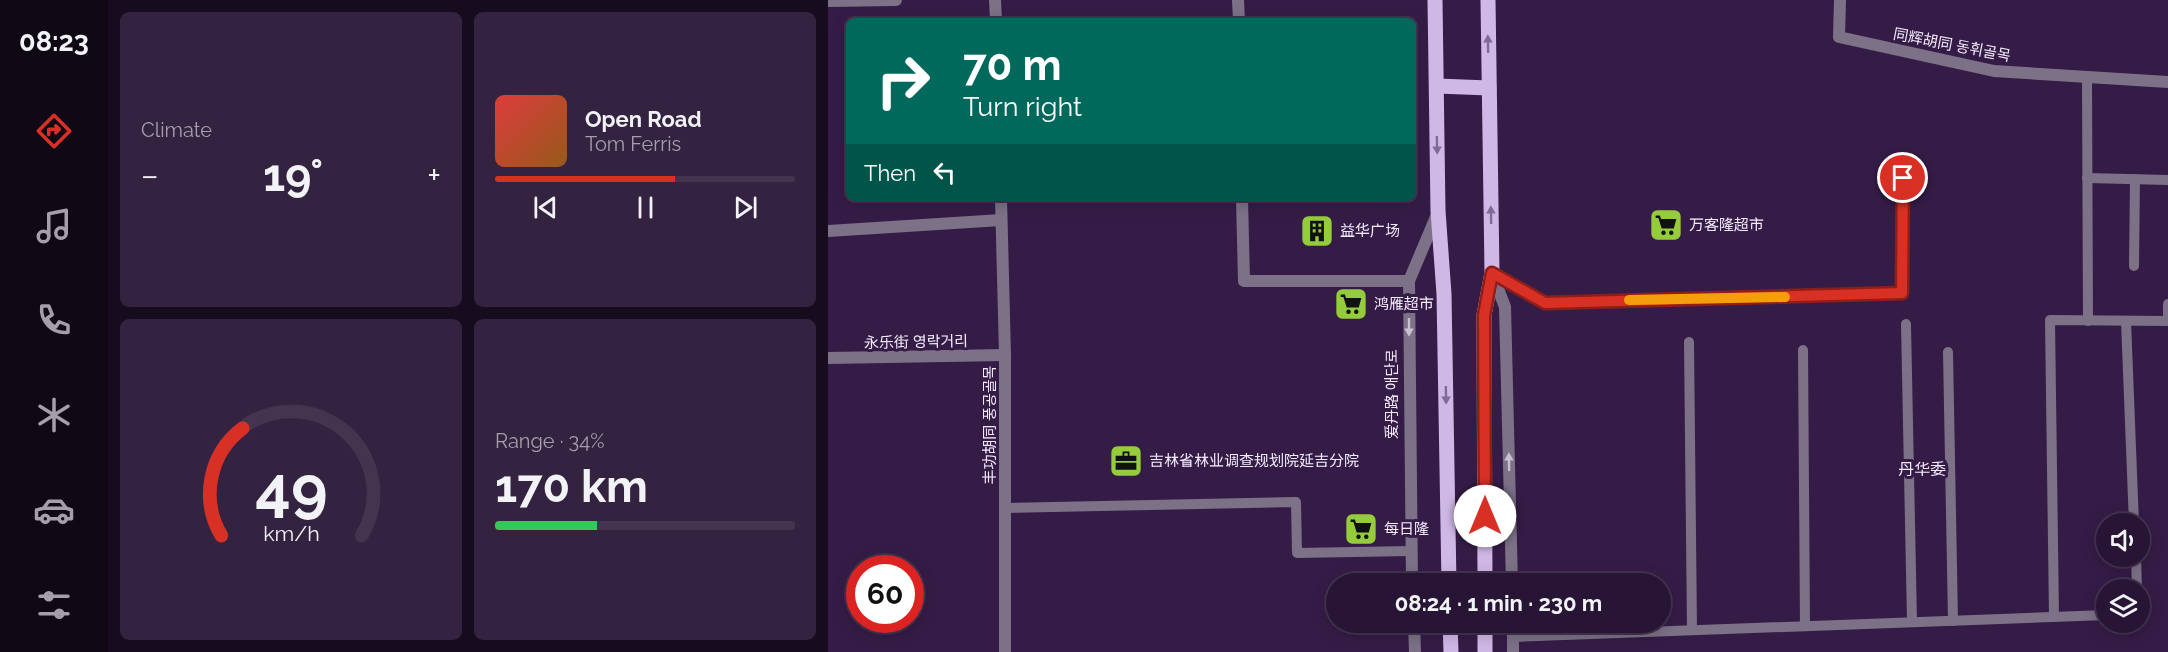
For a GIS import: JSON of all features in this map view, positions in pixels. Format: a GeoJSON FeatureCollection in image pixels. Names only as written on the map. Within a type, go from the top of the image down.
{"type":"FeatureCollection","features":[{"type":"Feature","properties":{"kind":"main road"},"geometry":{"type":"LineString","coordinates":[[1430,0],[1436,44]]}},
{"type":"Feature","properties":{"kind":"main road","name":"爱丹路 애단로"},"geometry":{"type":"LineString","coordinates":[[1435,0],[1438,211],[1444,294],[1449,573]]}},
{"type":"Feature","properties":{"kind":"main road"},"geometry":{"type":"LineString","coordinates":[[1485,573],[1484,315],[1492,273],[1488,0]]}},
{"type":"Feature","properties":{"kind":"main road"},"geometry":{"type":"LineString","coordinates":[[1437,86],[1489,88]]}},
{"type":"Feature","properties":{"kind":"main road"},"geometry":{"type":"LineString","coordinates":[[1450,633],[1451,652]]}},
{"type":"Feature","properties":{"kind":"main road"},"geometry":{"type":"LineString","coordinates":[[1485,633],[1485,652]]}},
{"type":"Feature","properties":{"kind":"street"},"geometry":{"type":"LineString","coordinates":[[828,1],[896,0]]}},
{"type":"Feature","properties":{"kind":"street"},"geometry":{"type":"LineString","coordinates":[[995,0],[996,18]]}},
{"type":"Feature","properties":{"kind":"street"},"geometry":{"type":"LineString","coordinates":[[1238,0],[1239,18]]}},
{"type":"Feature","properties":{"kind":"street","name":"同辉胡同 동휘골목"},"geometry":{"type":"LineString","coordinates":[[1840,0],[1839,37],[1994,71],[2168,82]]}},
{"type":"Feature","properties":{"kind":"street","name":"丰功胡同 풍공골목"},"geometry":{"type":"LineString","coordinates":[[1001,201],[1005,355],[1005,652]]}},
{"type":"Feature","properties":{"kind":"street"},"geometry":{"type":"LineString","coordinates":[[1242,201],[1244,281],[1409,281]]}},
{"type":"Feature","properties":{"kind":"street","name":"爱丹路 애단로"},"geometry":{"type":"LineString","coordinates":[[1412,573],[1409,281],[1438,211]]}},
{"type":"Feature","properties":{"kind":"street"},"geometry":{"type":"LineString","coordinates":[[828,231],[1001,220]]}},
{"type":"Feature","properties":{"kind":"street"},"geometry":{"type":"LineString","coordinates":[[1492,273],[1505,307],[1512,573]]}},
{"type":"Feature","properties":{"kind":"street","name":"永乐街 영락거리"},"geometry":{"type":"LineString","coordinates":[[828,358],[1005,355]]}},
{"type":"Feature","properties":{"kind":"street"},"geometry":{"type":"LineString","coordinates":[[1414,633],[1415,652]]}},
{"type":"Feature","properties":{"kind":"street"},"geometry":{"type":"LineString","coordinates":[[1513,633],[1513,652]]}},
{"type":"Feature","properties":{"kind":"lane"},"geometry":{"type":"LineString","coordinates":[[2087,78],[2088,321]]}},
{"type":"Feature","properties":{"kind":"lane"},"geometry":{"type":"LineString","coordinates":[[1492,273],[1545,303],[1902,293],[1903,178]]}},
{"type":"Feature","properties":{"kind":"lane"},"geometry":{"type":"LineString","coordinates":[[2087,178],[2168,180]]}},
{"type":"Feature","properties":{"kind":"lane"},"geometry":{"type":"LineString","coordinates":[[2134,266],[2135,179]]}},
{"type":"Feature","properties":{"kind":"lane"},"geometry":{"type":"LineString","coordinates":[[2054,617],[2050,321],[2168,321],[2168,304]]}},
{"type":"Feature","properties":{"kind":"lane"},"geometry":{"type":"LineString","coordinates":[[2126,321],[2134,513]]}},
{"type":"Feature","properties":{"kind":"lane"},"geometry":{"type":"LineString","coordinates":[[1906,324],[1912,622]]}},
{"type":"Feature","properties":{"kind":"lane"},"geometry":{"type":"LineString","coordinates":[[1689,342],[1692,630]]}},
{"type":"Feature","properties":{"kind":"lane"},"geometry":{"type":"LineString","coordinates":[[1803,350],[1805,626]]}},
{"type":"Feature","properties":{"kind":"lane"},"geometry":{"type":"LineString","coordinates":[[1948,352],[1953,621]]}},
{"type":"Feature","properties":{"kind":"lane"},"geometry":{"type":"LineString","coordinates":[[1005,508],[1296,502],[1297,553],[1411,551]]}},
{"type":"Feature","properties":{"kind":"lane"},"geometry":{"type":"LineString","coordinates":[[1513,637],[2096,615]]}},
{"type":"Feature","properties":{"kind":"slow traffic"},"geometry":{"type":"LineString","coordinates":[[1629,300],[1785,297]]}},
{"type":"Feature","properties":{"kind":"place","name":"万客隆超市"},"geometry":{"type":"Point","coordinates":[1666,225]}},
{"type":"Feature","properties":{"kind":"place","name":"益华广场"},"geometry":{"type":"Point","coordinates":[1317,231]}},
{"type":"Feature","properties":{"kind":"place","name":"鸿雁超市"},"geometry":{"type":"Point","coordinates":[1351,304]}},
{"type":"Feature","properties":{"kind":"place","name":"吉林省林业调查规划院延吉分院"},"geometry":{"type":"Point","coordinates":[1126,461]}},
{"type":"Feature","properties":{"kind":"place","name":"每日隆"},"geometry":{"type":"Point","coordinates":[1361,529]}},
{"type":"Feature","properties":{"kind":"district","name":"丹华委"},"geometry":{"type":"Point","coordinates":[1922,469]}},
{"type":"Feature","properties":{"kind":"route"},"geometry":{"type":"LineString","coordinates":[[1485,516],[1484,315],[1492,273],[1545,303],[1902,293],[1903,178]]}}]}
